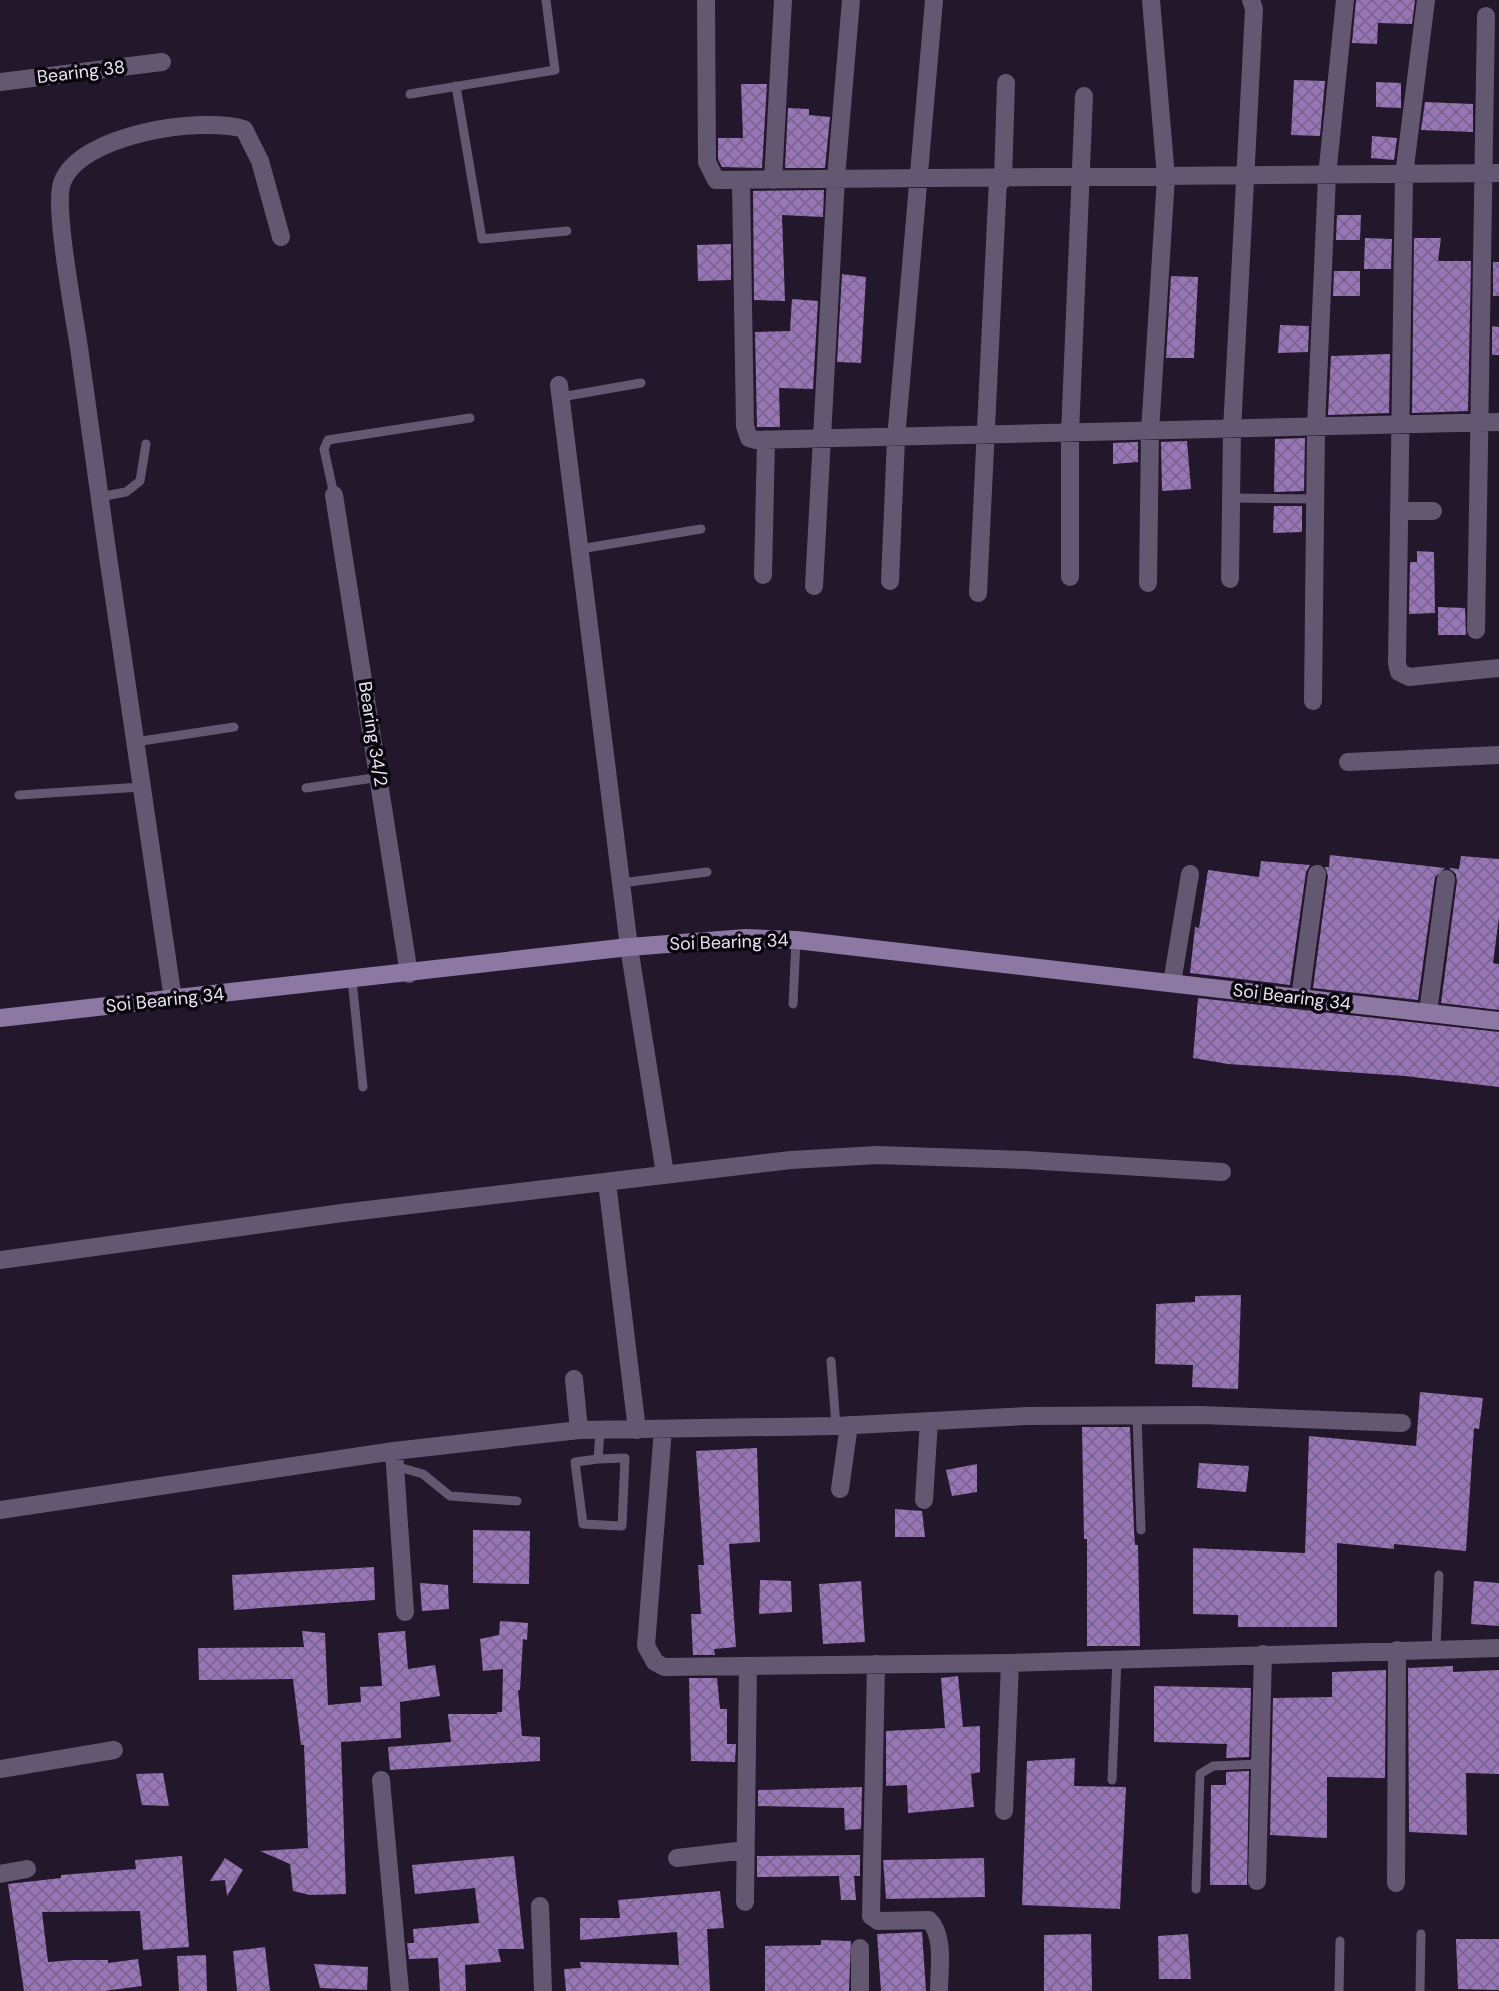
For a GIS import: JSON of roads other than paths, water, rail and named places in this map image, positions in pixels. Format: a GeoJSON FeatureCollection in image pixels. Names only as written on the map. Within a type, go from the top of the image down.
{"type":"FeatureCollection","features":[{"type":"Feature","properties":{"kind":"street"},"geometry":{"type":"LineString","coordinates":[[706,0],[708,170],[716,180],[1001,180],[1492,173]]}},
{"type":"Feature","properties":{"kind":"street"},"geometry":{"type":"LineString","coordinates":[[773,180],[783,0]]}},
{"type":"Feature","properties":{"kind":"street"},"geometry":{"type":"LineString","coordinates":[[814,586],[836,178],[851,0]]}},
{"type":"Feature","properties":{"kind":"street"},"geometry":{"type":"LineString","coordinates":[[890,581],[895,439],[934,0]]}},
{"type":"Feature","properties":{"kind":"street"},"geometry":{"type":"LineString","coordinates":[[1148,583],[1150,432],[1166,177],[1151,0]]}},
{"type":"Feature","properties":{"kind":"street"},"geometry":{"type":"LineString","coordinates":[[1230,579],[1232,430],[1254,9],[1251,0]]}},
{"type":"Feature","properties":{"kind":"street"},"geometry":{"type":"LineString","coordinates":[[1313,701],[1316,427],[1327,176],[1345,0]]}},
{"type":"Feature","properties":{"kind":"street"},"geometry":{"type":"LineString","coordinates":[[1426,0],[1404,175],[1399,427],[1399,672],[1409,677],[1499,668]]}},
{"type":"Feature","properties":{"kind":"street"},"geometry":{"type":"LineString","coordinates":[[1476,630],[1480,423],[1492,173],[1486,16]]}},
{"type":"Feature","properties":{"kind":"street","name":"Bearing 38"},"geometry":{"type":"LineString","coordinates":[[0,82],[162,62]]}},
{"type":"Feature","properties":{"kind":"street"},"geometry":{"type":"LineString","coordinates":[[978,593],[983,435],[1006,83]]}},
{"type":"Feature","properties":{"kind":"street"},"geometry":{"type":"LineString","coordinates":[[1070,577],[1070,434],[1084,96]]}},
{"type":"Feature","properties":{"kind":"street"},"geometry":{"type":"LineString","coordinates":[[173,999],[99,498],[63,230],[61,186],[66,173],[93,149],[109,141],[142,133],[233,126],[244,130],[260,160],[281,237]]}},
{"type":"Feature","properties":{"kind":"street"},"geometry":{"type":"LineString","coordinates":[[741,182],[745,426],[749,438],[765,441],[895,439],[1399,427],[1499,422]]}},
{"type":"Feature","properties":{"kind":"street"},"geometry":{"type":"LineString","coordinates":[[560,391],[629,947],[665,1174]]}},
{"type":"Feature","properties":{"kind":"street"},"geometry":{"type":"LineString","coordinates":[[764,575],[765,441]]}},
{"type":"Feature","properties":{"kind":"street","name":"Bearing 34/2"},"geometry":{"type":"LineString","coordinates":[[334,495],[409,974]]}},
{"type":"Feature","properties":{"kind":"street"},"geometry":{"type":"LineString","coordinates":[[1399,511],[1433,511]]}},
{"type":"Feature","properties":{"kind":"street"},"geometry":{"type":"LineString","coordinates":[[1348,762],[1499,755]]}},
{"type":"Feature","properties":{"kind":"street"},"geometry":{"type":"LineString","coordinates":[[1172,983],[1191,874]]}},
{"type":"Feature","properties":{"kind":"street"},"geometry":{"type":"LineString","coordinates":[[1300,998],[1317,874]]}},
{"type":"Feature","properties":{"kind":"street"},"geometry":{"type":"LineString","coordinates":[[1428,1012],[1446,878]]}},
{"type":"Feature","properties":{"kind":"street","name":"Soi Bearing 34"},"geometry":{"type":"LineString","coordinates":[[0,1018],[409,974],[629,947],[746,938],[796,940],[1499,1021]]}},
{"type":"Feature","properties":{"kind":"street"},"geometry":{"type":"LineString","coordinates":[[0,1260],[329,1215],[792,1160],[877,1155],[1026,1160],[1222,1172]]}},
{"type":"Feature","properties":{"kind":"street"},"geometry":{"type":"LineString","coordinates":[[607,1182],[637,1430]]}},
{"type":"Feature","properties":{"kind":"street"},"geometry":{"type":"LineString","coordinates":[[574,1379],[579,1430]]}},
{"type":"Feature","properties":{"kind":"street"},"geometry":{"type":"LineString","coordinates":[[0,1510],[395,1459],[579,1430],[843,1426],[1027,1416],[1252,1416],[1402,1423]]}},
{"type":"Feature","properties":{"kind":"street"},"geometry":{"type":"LineString","coordinates":[[924,1500],[929,1421]]}},
{"type":"Feature","properties":{"kind":"street"},"geometry":{"type":"LineString","coordinates":[[840,1489],[843,1426]]}},
{"type":"Feature","properties":{"kind":"street"},"geometry":{"type":"LineString","coordinates":[[663,1430],[646,1646],[655,1662],[664,1667],[1010,1663],[1499,1648]]}},
{"type":"Feature","properties":{"kind":"street"},"geometry":{"type":"LineString","coordinates":[[395,1459],[405,1612]]}},
{"type":"Feature","properties":{"kind":"street"},"geometry":{"type":"LineString","coordinates":[[1396,1884],[1397,1650]]}},
{"type":"Feature","properties":{"kind":"street"},"geometry":{"type":"LineString","coordinates":[[1257,1881],[1263,1654]]}},
{"type":"Feature","properties":{"kind":"street"},"geometry":{"type":"LineString","coordinates":[[1004,1811],[1010,1663]]}},
{"type":"Feature","properties":{"kind":"street"},"geometry":{"type":"LineString","coordinates":[[876,1664],[871,1916],[878,1921],[929,1920],[935,1926],[938,1936],[939,1991]]}},
{"type":"Feature","properties":{"kind":"street"},"geometry":{"type":"LineString","coordinates":[[745,1902],[748,1667]]}},
{"type":"Feature","properties":{"kind":"street"},"geometry":{"type":"LineString","coordinates":[[0,1769],[114,1750]]}},
{"type":"Feature","properties":{"kind":"street"},"geometry":{"type":"LineString","coordinates":[[381,1780],[400,1991]]}},
{"type":"Feature","properties":{"kind":"street"},"geometry":{"type":"LineString","coordinates":[[677,1858],[746,1850]]}},
{"type":"Feature","properties":{"kind":"street"},"geometry":{"type":"LineString","coordinates":[[0,1874],[27,1869]]}},
{"type":"Feature","properties":{"kind":"street"},"geometry":{"type":"LineString","coordinates":[[540,1906],[543,1991]]}},
{"type":"Feature","properties":{"kind":"street"},"geometry":{"type":"LineString","coordinates":[[860,1948],[860,1991]]}},
{"type":"Feature","properties":{"kind":"lane"},"geometry":{"type":"LineString","coordinates":[[410,94],[555,70],[547,0]]}},
{"type":"Feature","properties":{"kind":"lane"},"geometry":{"type":"LineString","coordinates":[[456,86],[482,239],[567,231]]}},
{"type":"Feature","properties":{"kind":"lane"},"geometry":{"type":"LineString","coordinates":[[560,391],[641,383]]}},
{"type":"Feature","properties":{"kind":"lane"},"geometry":{"type":"LineString","coordinates":[[334,495],[324,449],[328,440],[470,418]]}},
{"type":"Feature","properties":{"kind":"lane"},"geometry":{"type":"LineString","coordinates":[[99,498],[134,489],[140,481],[146,444]]}},
{"type":"Feature","properties":{"kind":"lane"},"geometry":{"type":"LineString","coordinates":[[1231,498],[1315,499]]}},
{"type":"Feature","properties":{"kind":"lane"},"geometry":{"type":"LineString","coordinates":[[580,549],[701,529]]}},
{"type":"Feature","properties":{"kind":"lane"},"geometry":{"type":"LineString","coordinates":[[135,742],[234,727]]}},
{"type":"Feature","properties":{"kind":"lane"},"geometry":{"type":"LineString","coordinates":[[306,788],[380,777]]}},
{"type":"Feature","properties":{"kind":"lane"},"geometry":{"type":"LineString","coordinates":[[19,795],[141,787]]}},
{"type":"Feature","properties":{"kind":"lane"},"geometry":{"type":"LineString","coordinates":[[621,883],[707,872]]}},
{"type":"Feature","properties":{"kind":"lane"},"geometry":{"type":"LineString","coordinates":[[793,1004],[796,940]]}},
{"type":"Feature","properties":{"kind":"lane"},"geometry":{"type":"LineString","coordinates":[[352,980],[363,1087]]}},
{"type":"Feature","properties":{"kind":"lane"},"geometry":{"type":"LineString","coordinates":[[831,1361],[843,1426]]}},
{"type":"Feature","properties":{"kind":"lane"},"geometry":{"type":"LineString","coordinates":[[1137,1416],[1141,1531]]}},
{"type":"Feature","properties":{"kind":"lane"},"geometry":{"type":"LineString","coordinates":[[598,1459],[600,1430]]}},
{"type":"Feature","properties":{"kind":"lane"},"geometry":{"type":"LineString","coordinates":[[625,1458],[622,1526],[583,1524],[575,1462],[598,1459],[625,1458]]}},
{"type":"Feature","properties":{"kind":"lane"},"geometry":{"type":"LineString","coordinates":[[395,1459],[423,1474],[450,1496],[517,1501]]}},
{"type":"Feature","properties":{"kind":"lane"},"geometry":{"type":"LineString","coordinates":[[1436,1648],[1439,1574]]}},
{"type":"Feature","properties":{"kind":"lane"},"geometry":{"type":"LineString","coordinates":[[1112,1780],[1118,1658]]}},
{"type":"Feature","properties":{"kind":"lane"},"geometry":{"type":"LineString","coordinates":[[1196,1889],[1200,1774],[1213,1766],[1261,1764]]}},
{"type":"Feature","properties":{"kind":"lane"},"geometry":{"type":"LineString","coordinates":[[1420,1934],[1420,1991]]}},
{"type":"Feature","properties":{"kind":"lane"},"geometry":{"type":"LineString","coordinates":[[1339,1991],[1340,1941]]}}]}
